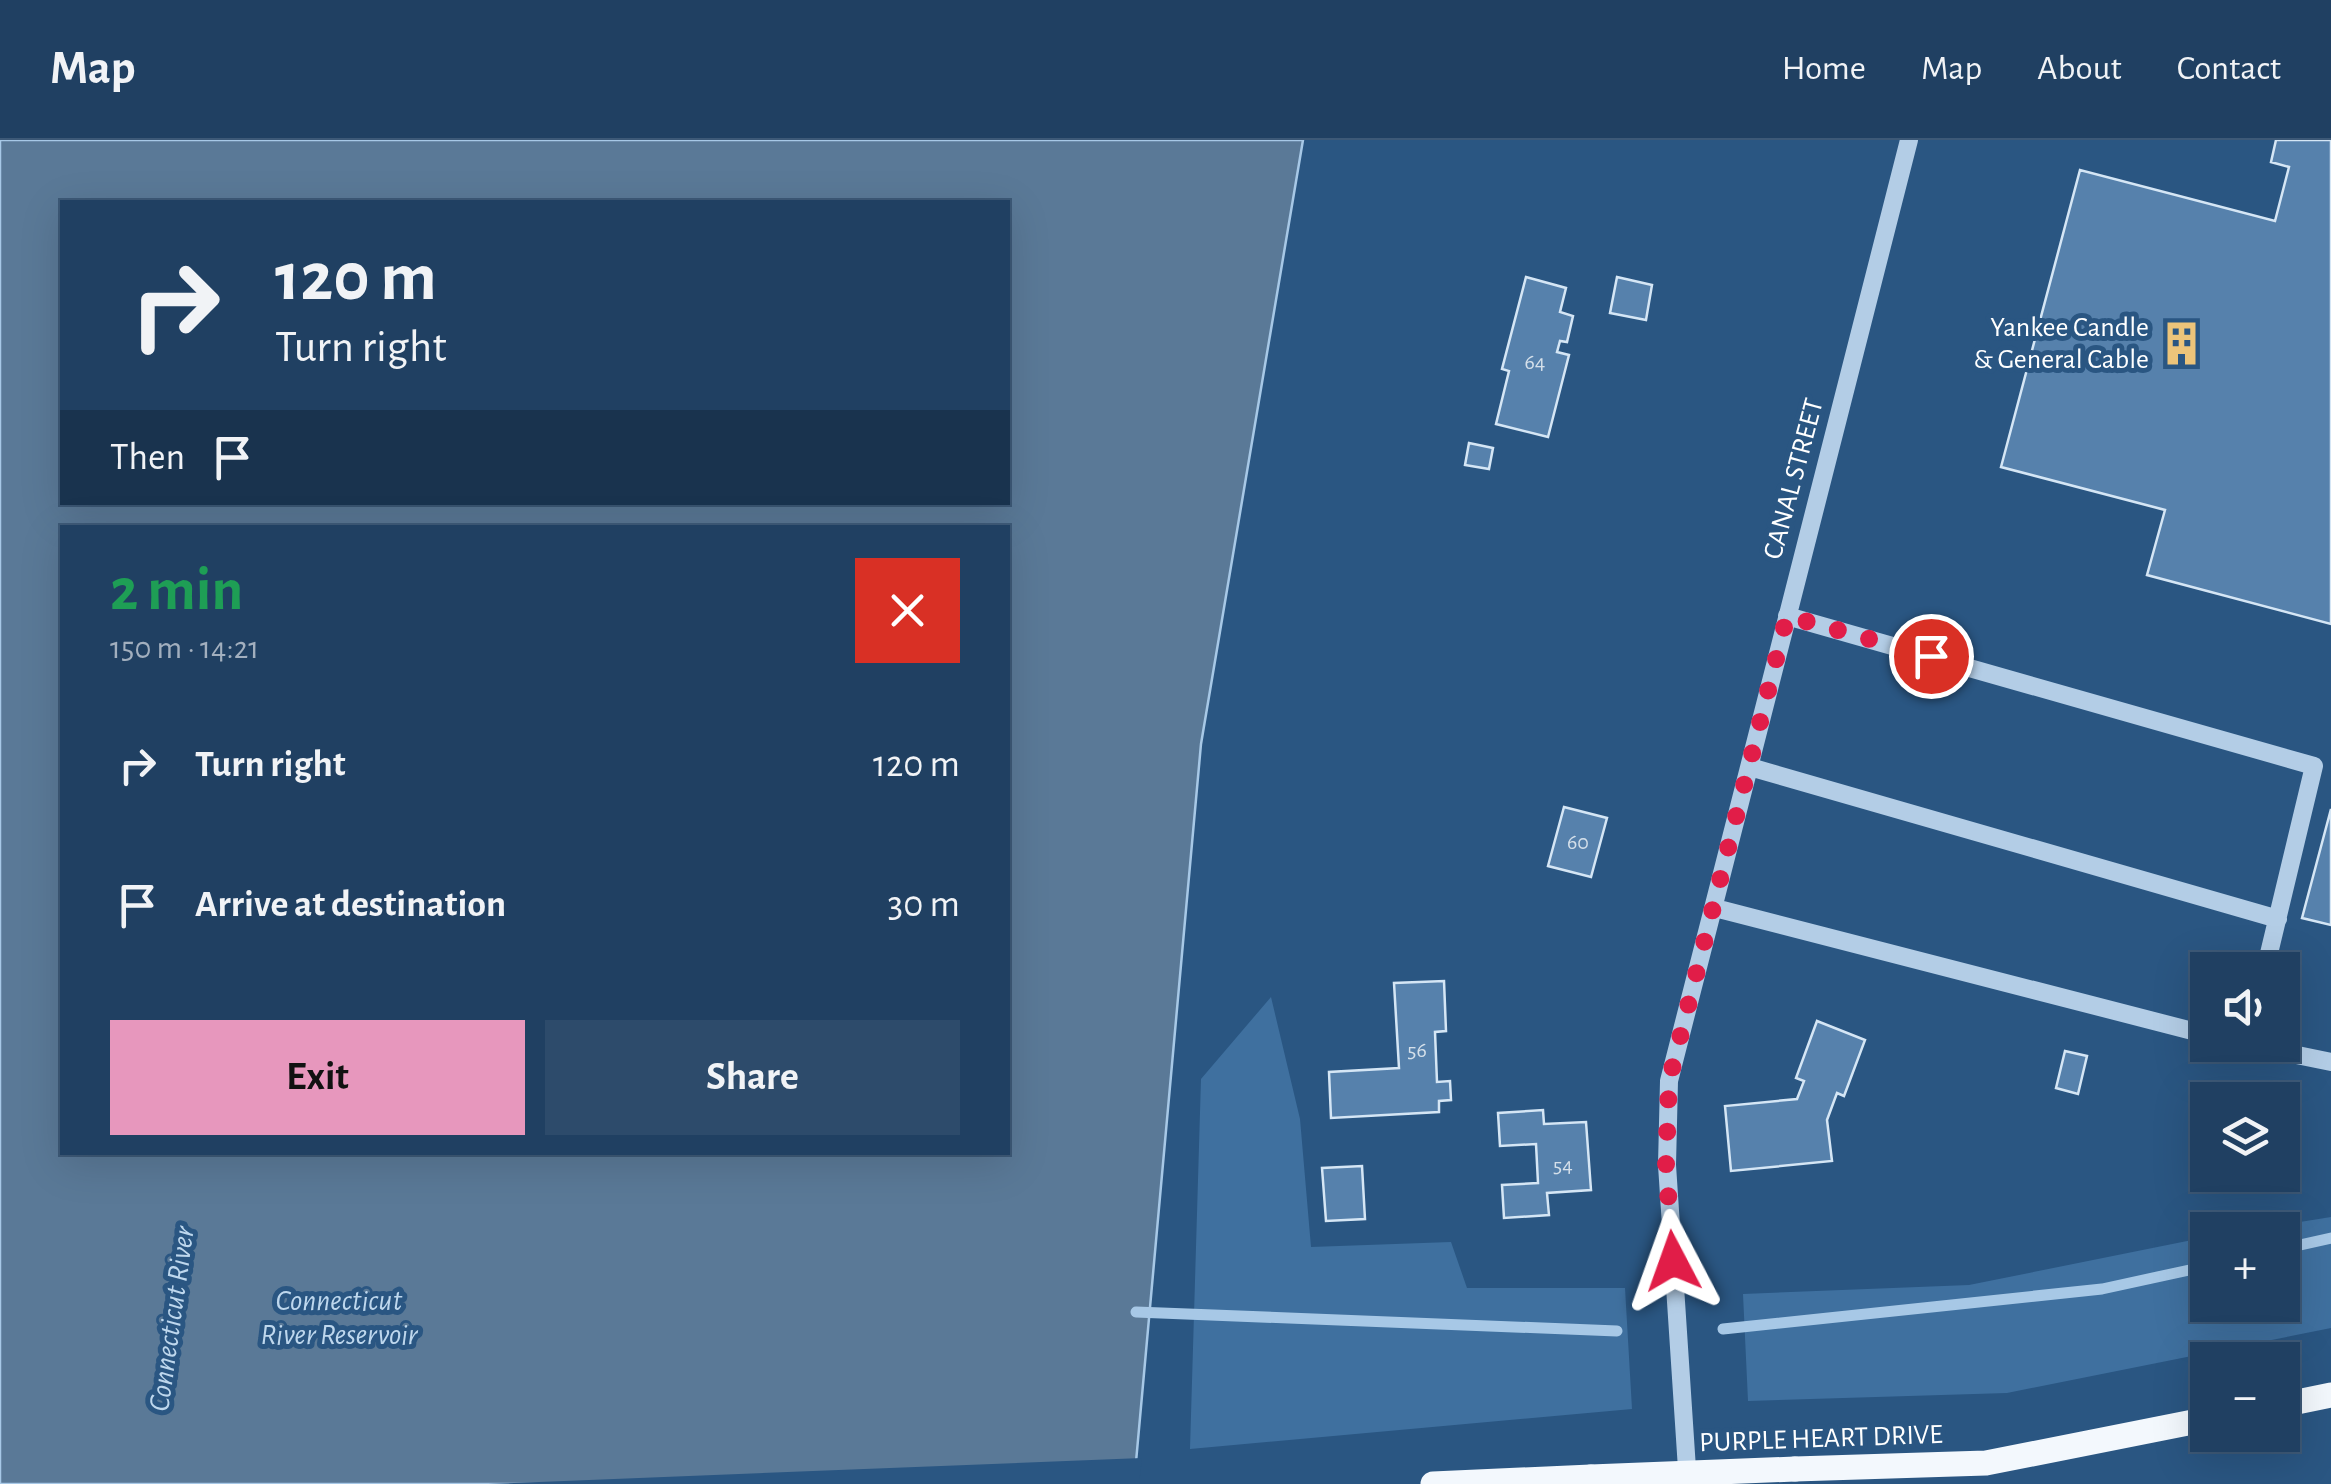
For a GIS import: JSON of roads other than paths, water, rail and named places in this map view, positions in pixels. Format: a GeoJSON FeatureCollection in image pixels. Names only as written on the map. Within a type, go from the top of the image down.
{"type":"FeatureCollection","features":[{"type":"Feature","properties":{"kind":"main road"},"geometry":{"type":"LineString","coordinates":[[2300,1401],[2331,1395]]}},
{"type":"Feature","properties":{"kind":"main road","name":"PURPLE HEART DRIVE"},"geometry":{"type":"LineString","coordinates":[[1434,1484],[1986,1463],[2190,1423]]}},
{"type":"Feature","properties":{"kind":"street","name":"CANAL STREET"},"geometry":{"type":"LineString","coordinates":[[1688,1484],[1666,1165],[1669,1081],[1909,140]]}},
{"type":"Feature","properties":{"kind":"street"},"geometry":{"type":"LineString","coordinates":[[1787,616],[2314,766],[2270,952]]}},
{"type":"Feature","properties":{"kind":"street"},"geometry":{"type":"LineString","coordinates":[[1750,767],[2278,919]]}},
{"type":"Feature","properties":{"kind":"street"},"geometry":{"type":"LineString","coordinates":[[1716,908],[2190,1030]]}},
{"type":"Feature","properties":{"kind":"street"},"geometry":{"type":"LineString","coordinates":[[2300,1056],[2331,1062]]}},
{"type":"Feature","properties":{"kind":"water","name":"Connecticut River Reservoir"},"geometry":{"type":"Polygon","coordinates":[[[0,140],[1303,140],[1201,744],[1134,1484],[0,1484],[0,140]]]}},
{"type":"Feature","properties":{"kind":"waterway"},"geometry":{"type":"LineString","coordinates":[[2300,1245],[2331,1238]]}},
{"type":"Feature","properties":{"kind":"waterway"},"geometry":{"type":"LineString","coordinates":[[1723,1329],[2102,1289],[2190,1270]]}},
{"type":"Feature","properties":{"kind":"waterway"},"geometry":{"type":"LineString","coordinates":[[1136,1312],[1617,1331]]}},
{"type":"Feature","properties":{"kind":"place","name":"Yankee Candle & General Cable"},"geometry":{"type":"Point","coordinates":[2182,344]}},
{"type":"Feature","properties":{"kind":"water label","name":"Connecticut River"},"geometry":{"type":"Point","coordinates":[172,1319]}}]}
